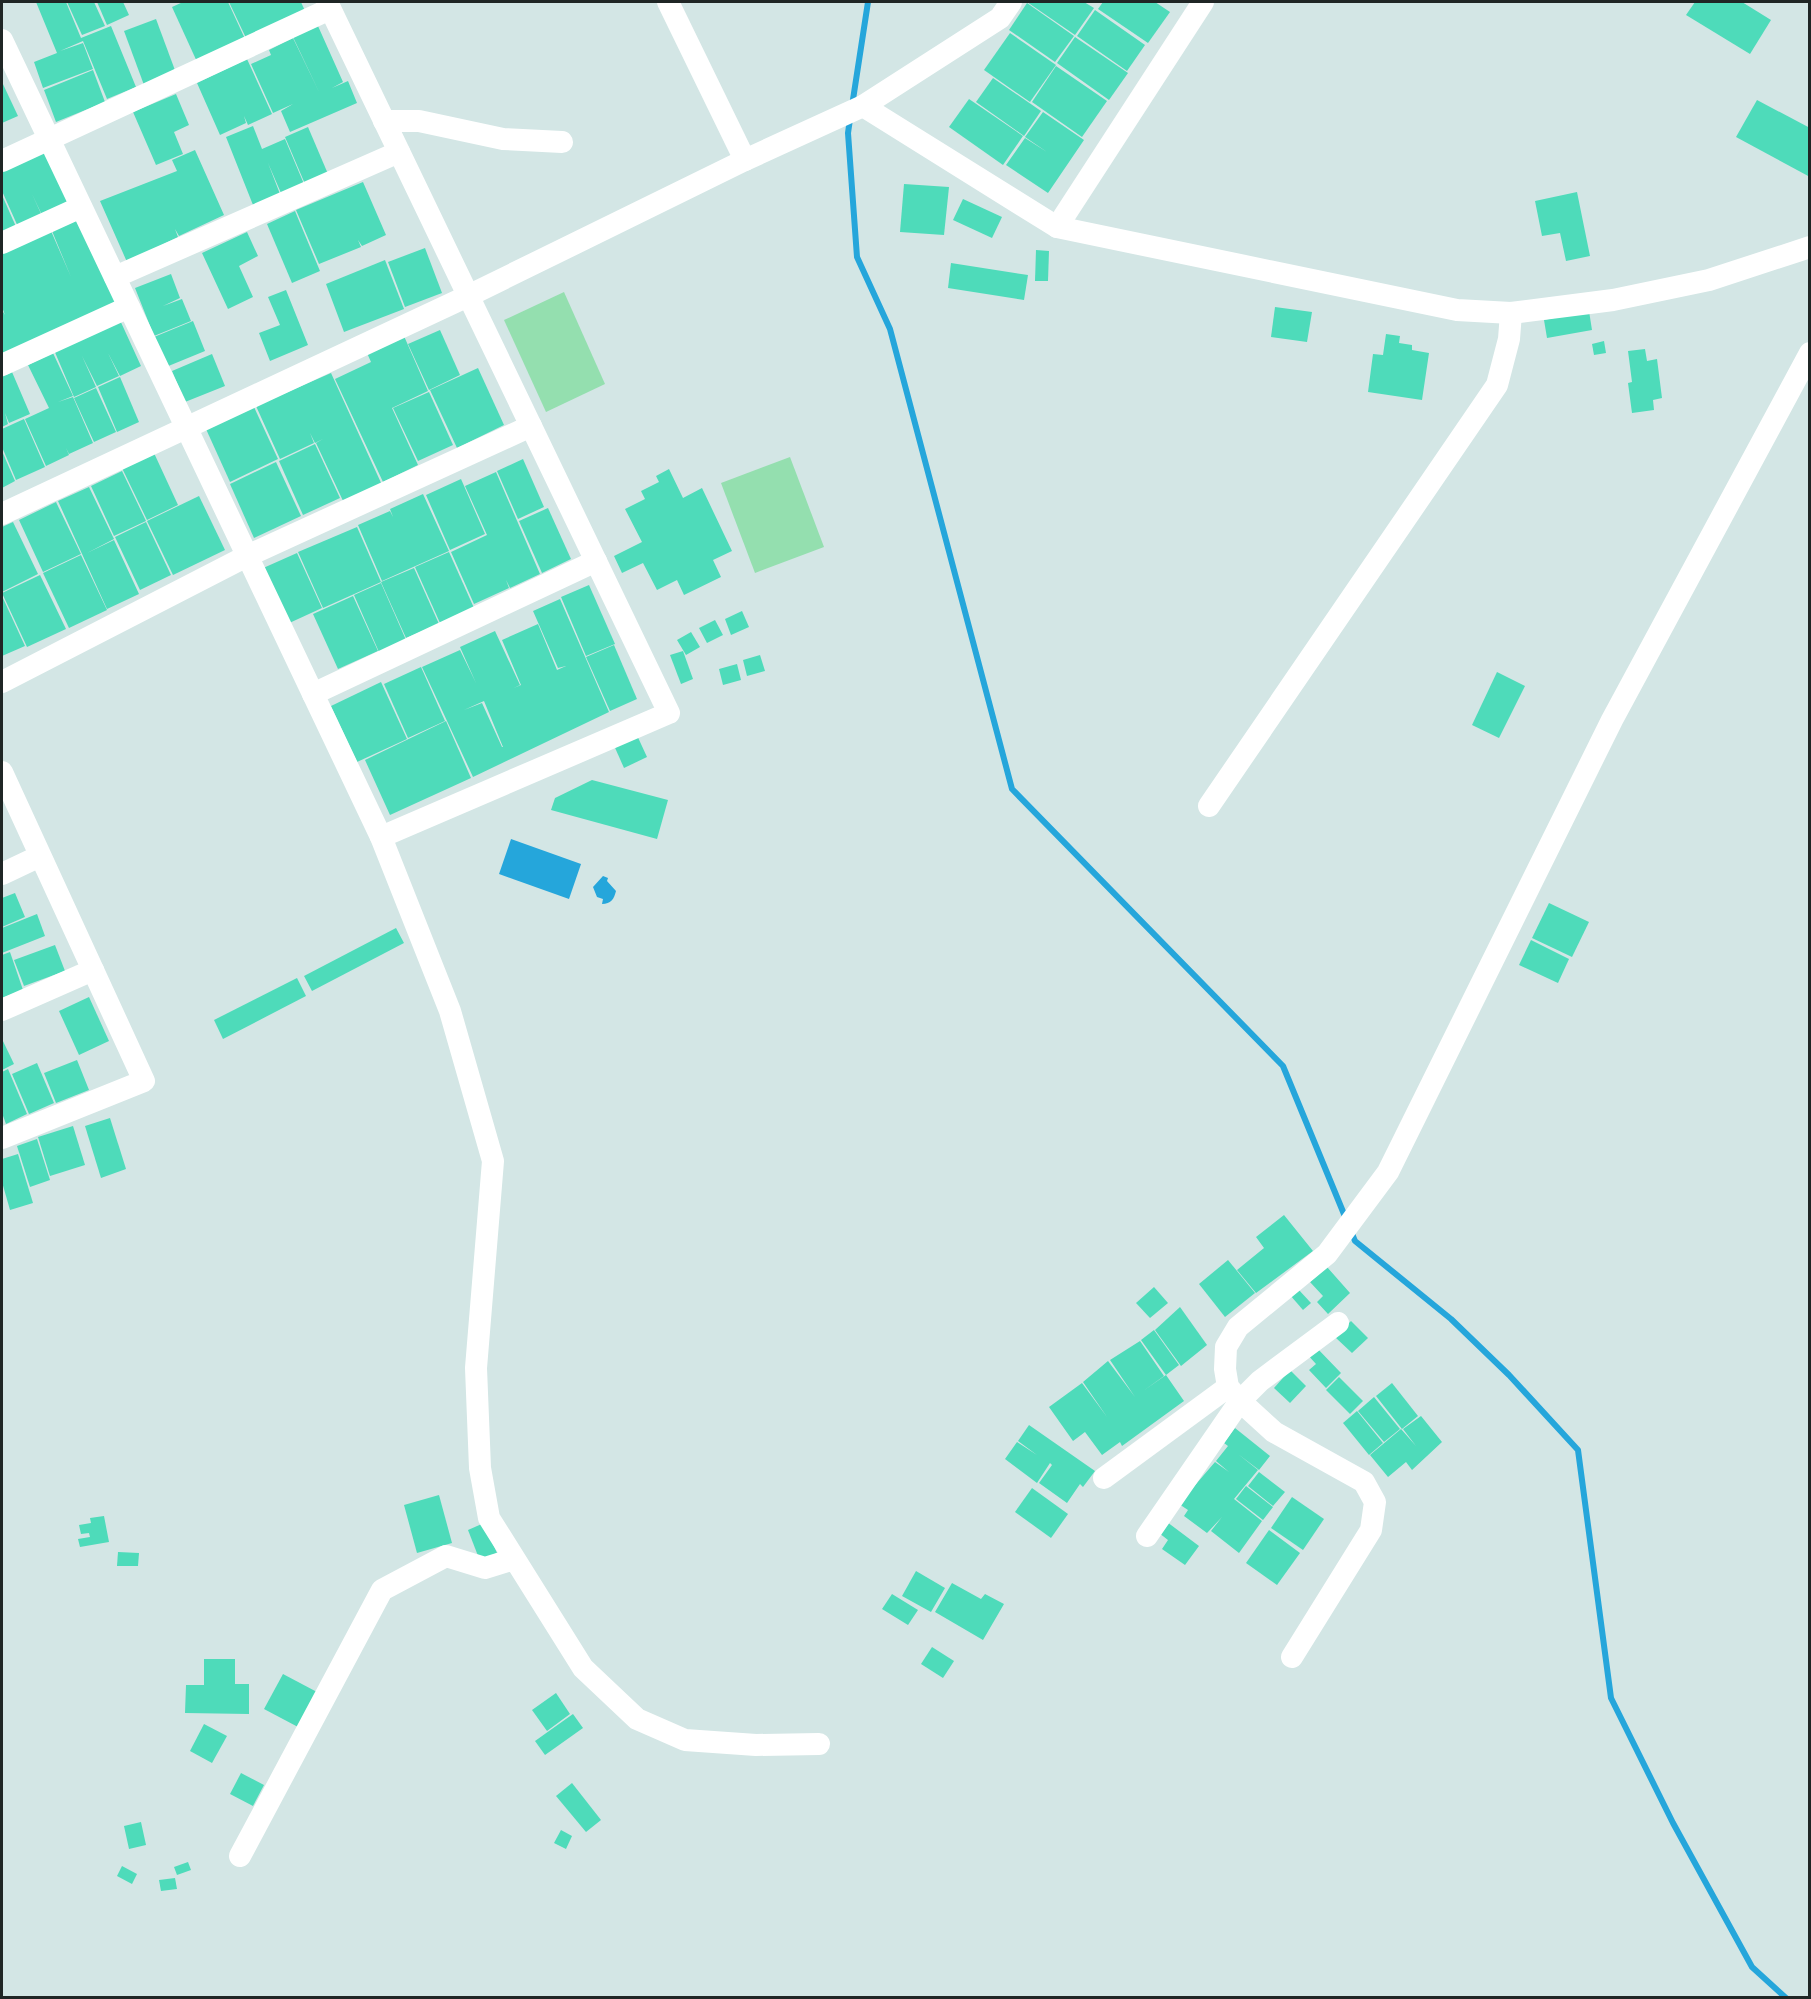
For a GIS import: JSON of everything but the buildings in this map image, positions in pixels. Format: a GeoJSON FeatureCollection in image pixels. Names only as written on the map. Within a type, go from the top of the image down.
{"type":"FeatureCollection","features":[{"type":"Feature","properties":{"kind":"street"},"geometry":{"type":"LineString","coordinates":[[668,2],[745,160]]}},
{"type":"Feature","properties":{"kind":"street"},"geometry":{"type":"LineString","coordinates":[[2,514],[468,296],[745,160],[863,106],[1000,18],[1011,2]]}},
{"type":"Feature","properties":{"kind":"street"},"geometry":{"type":"LineString","coordinates":[[1057,227],[1203,2]]}},
{"type":"Feature","properties":{"kind":"street"},"geometry":{"type":"LineString","coordinates":[[2,160],[328,5],[669,713],[381,837]]}},
{"type":"Feature","properties":{"kind":"street"},"geometry":{"type":"LineString","coordinates":[[2,40],[381,837],[450,1011],[493,1161],[476,1368],[480,1468],[489,1518],[583,1668],[637,1719],[686,1740],[756,1745],[819,1744]]}},
{"type":"Feature","properties":{"kind":"street"},"geometry":{"type":"LineString","coordinates":[[863,106],[1057,227],[1457,310],[1511,313],[1613,300],[1709,280],[1809,247]]}},
{"type":"Feature","properties":{"kind":"street"},"geometry":{"type":"LineString","coordinates":[[384,121],[419,121],[503,139],[562,142]]}},
{"type":"Feature","properties":{"kind":"street"},"geometry":{"type":"LineString","coordinates":[[115,277],[399,152]]}},
{"type":"Feature","properties":{"kind":"street"},"geometry":{"type":"LineString","coordinates":[[2,243],[81,207]]}},
{"type":"Feature","properties":{"kind":"street"},"geometry":{"type":"LineString","coordinates":[[2,365],[129,307]]}},
{"type":"Feature","properties":{"kind":"street"},"geometry":{"type":"LineString","coordinates":[[1209,806],[1497,385],[1509,339],[1511,313]]}},
{"type":"Feature","properties":{"kind":"street"},"geometry":{"type":"LineString","coordinates":[[1292,1657],[1371,1530],[1375,1502],[1364,1482],[1275,1432],[1234,1394],[1225,1369],[1226,1347],[1238,1327],[1327,1254],[1388,1172],[1612,720],[1809,353]]}},
{"type":"Feature","properties":{"kind":"street"},"geometry":{"type":"LineString","coordinates":[[2,682],[247,556],[531,426]]}},
{"type":"Feature","properties":{"kind":"street"},"geometry":{"type":"LineString","coordinates":[[313,694],[596,561]]}},
{"type":"Feature","properties":{"kind":"street"},"geometry":{"type":"LineString","coordinates":[[2,772],[144,1081],[2,1138]]}},
{"type":"Feature","properties":{"kind":"street"},"geometry":{"type":"LineString","coordinates":[[2,874],[40,856]]}},
{"type":"Feature","properties":{"kind":"street"},"geometry":{"type":"LineString","coordinates":[[2,1010],[93,970]]}},
{"type":"Feature","properties":{"kind":"street"},"geometry":{"type":"LineString","coordinates":[[1104,1478],[1234,1394],[1260,1381],[1338,1323]]}},
{"type":"Feature","properties":{"kind":"street"},"geometry":{"type":"LineString","coordinates":[[1147,1536],[1234,1394]]}},
{"type":"Feature","properties":{"kind":"street"},"geometry":{"type":"LineString","coordinates":[[240,1856],[382,1590],[446,1556],[484,1569],[514,1560]]}},
{"type":"Feature","properties":{"kind":"green space"},"geometry":{"type":"Polygon","coordinates":[[[564,292],[605,384],[546,412],[504,320],[564,292]]]}},
{"type":"Feature","properties":{"kind":"green space"},"geometry":{"type":"Polygon","coordinates":[[[790,457],[824,547],[755,573],[721,483],[790,457]]]}},
{"type":"Feature","properties":{"kind":"water"},"geometry":{"type":"Polygon","coordinates":[[[511,839],[581,864],[569,899],[499,874],[511,839]]]}},
{"type":"Feature","properties":{"kind":"water"},"geometry":{"type":"Polygon","coordinates":[[[603,876],[608,878],[607,881],[616,891],[612,900],[602,904],[603,899],[597,897],[593,887],[603,876]]]}},
{"type":"Feature","properties":{"kind":"waterway"},"geometry":{"type":"LineString","coordinates":[[852,106],[868,2]]}},
{"type":"Feature","properties":{"kind":"waterway"},"geometry":{"type":"LineString","coordinates":[[850,119],[848,133],[857,257],[890,329],[1012,789],[1283,1066],[1346,1219]]}},
{"type":"Feature","properties":{"kind":"waterway"},"geometry":{"type":"LineString","coordinates":[[1351,1231],[1355,1241],[1451,1319],[1509,1375],[1578,1450],[1611,1698],[1673,1823],[1752,1967],[1786,1998]]}}]}
